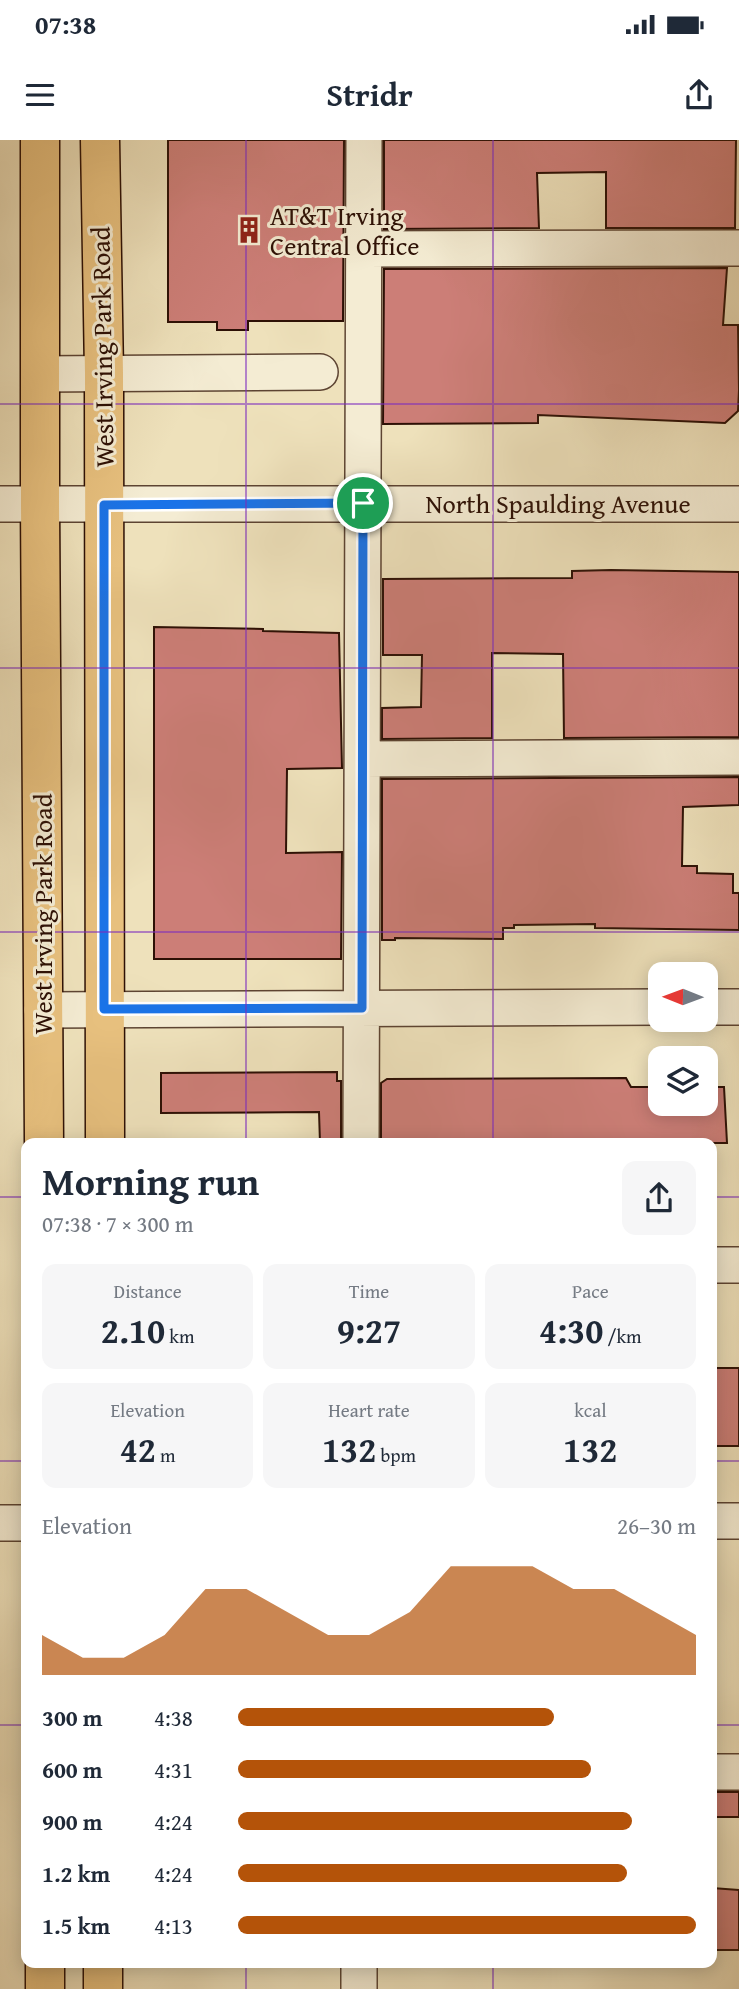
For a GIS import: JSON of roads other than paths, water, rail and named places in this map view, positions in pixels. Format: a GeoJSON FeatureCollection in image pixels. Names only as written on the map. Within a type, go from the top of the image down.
{"type":"FeatureCollection","features":[{"type":"Feature","properties":{"kind":"main road","name":"West Irving Park Road"},"geometry":{"type":"LineString","coordinates":[[40,140],[44,1138]]}},
{"type":"Feature","properties":{"kind":"main road","name":"West Irving Park Road"},"geometry":{"type":"LineString","coordinates":[[100,140],[104,373],[105,1138]]}},
{"type":"Feature","properties":{"kind":"main road"},"geometry":{"type":"LineString","coordinates":[[46,1968],[46,1989]]}},
{"type":"Feature","properties":{"kind":"main road"},"geometry":{"type":"LineString","coordinates":[[103,1968],[103,1989]]}},
{"type":"Feature","properties":{"kind":"street"},"geometry":{"type":"LineString","coordinates":[[361,1138],[364,140]]}},
{"type":"Feature","properties":{"kind":"street"},"geometry":{"type":"LineString","coordinates":[[364,249],[739,248]]}},
{"type":"Feature","properties":{"kind":"street"},"geometry":{"type":"LineString","coordinates":[[40,374],[320,372]]}},
{"type":"Feature","properties":{"kind":"street","name":"North Spaulding Avenue"},"geometry":{"type":"LineString","coordinates":[[0,504],[739,504]]}},
{"type":"Feature","properties":{"kind":"street"},"geometry":{"type":"LineString","coordinates":[[363,759],[739,757]]}},
{"type":"Feature","properties":{"kind":"street"},"geometry":{"type":"LineString","coordinates":[[43,1010],[648,1007]]}},
{"type":"Feature","properties":{"kind":"street"},"geometry":{"type":"LineString","coordinates":[[718,1007],[739,1007]]}},
{"type":"Feature","properties":{"kind":"street"},"geometry":{"type":"LineString","coordinates":[[717,1265],[739,1265]]}},
{"type":"Feature","properties":{"kind":"street"},"geometry":{"type":"LineString","coordinates":[[717,1521],[739,1521]]}},
{"type":"Feature","properties":{"kind":"street"},"geometry":{"type":"LineString","coordinates":[[0,1523],[21,1523]]}},
{"type":"Feature","properties":{"kind":"street"},"geometry":{"type":"LineString","coordinates":[[717,1772],[739,1772]]}},
{"type":"Feature","properties":{"kind":"street"},"geometry":{"type":"LineString","coordinates":[[359,1968],[359,1989]]}},
{"type":"Feature","properties":{"kind":"place","name":"AT&T Irving Central Office"},"geometry":{"type":"Point","coordinates":[249,230]}}]}
